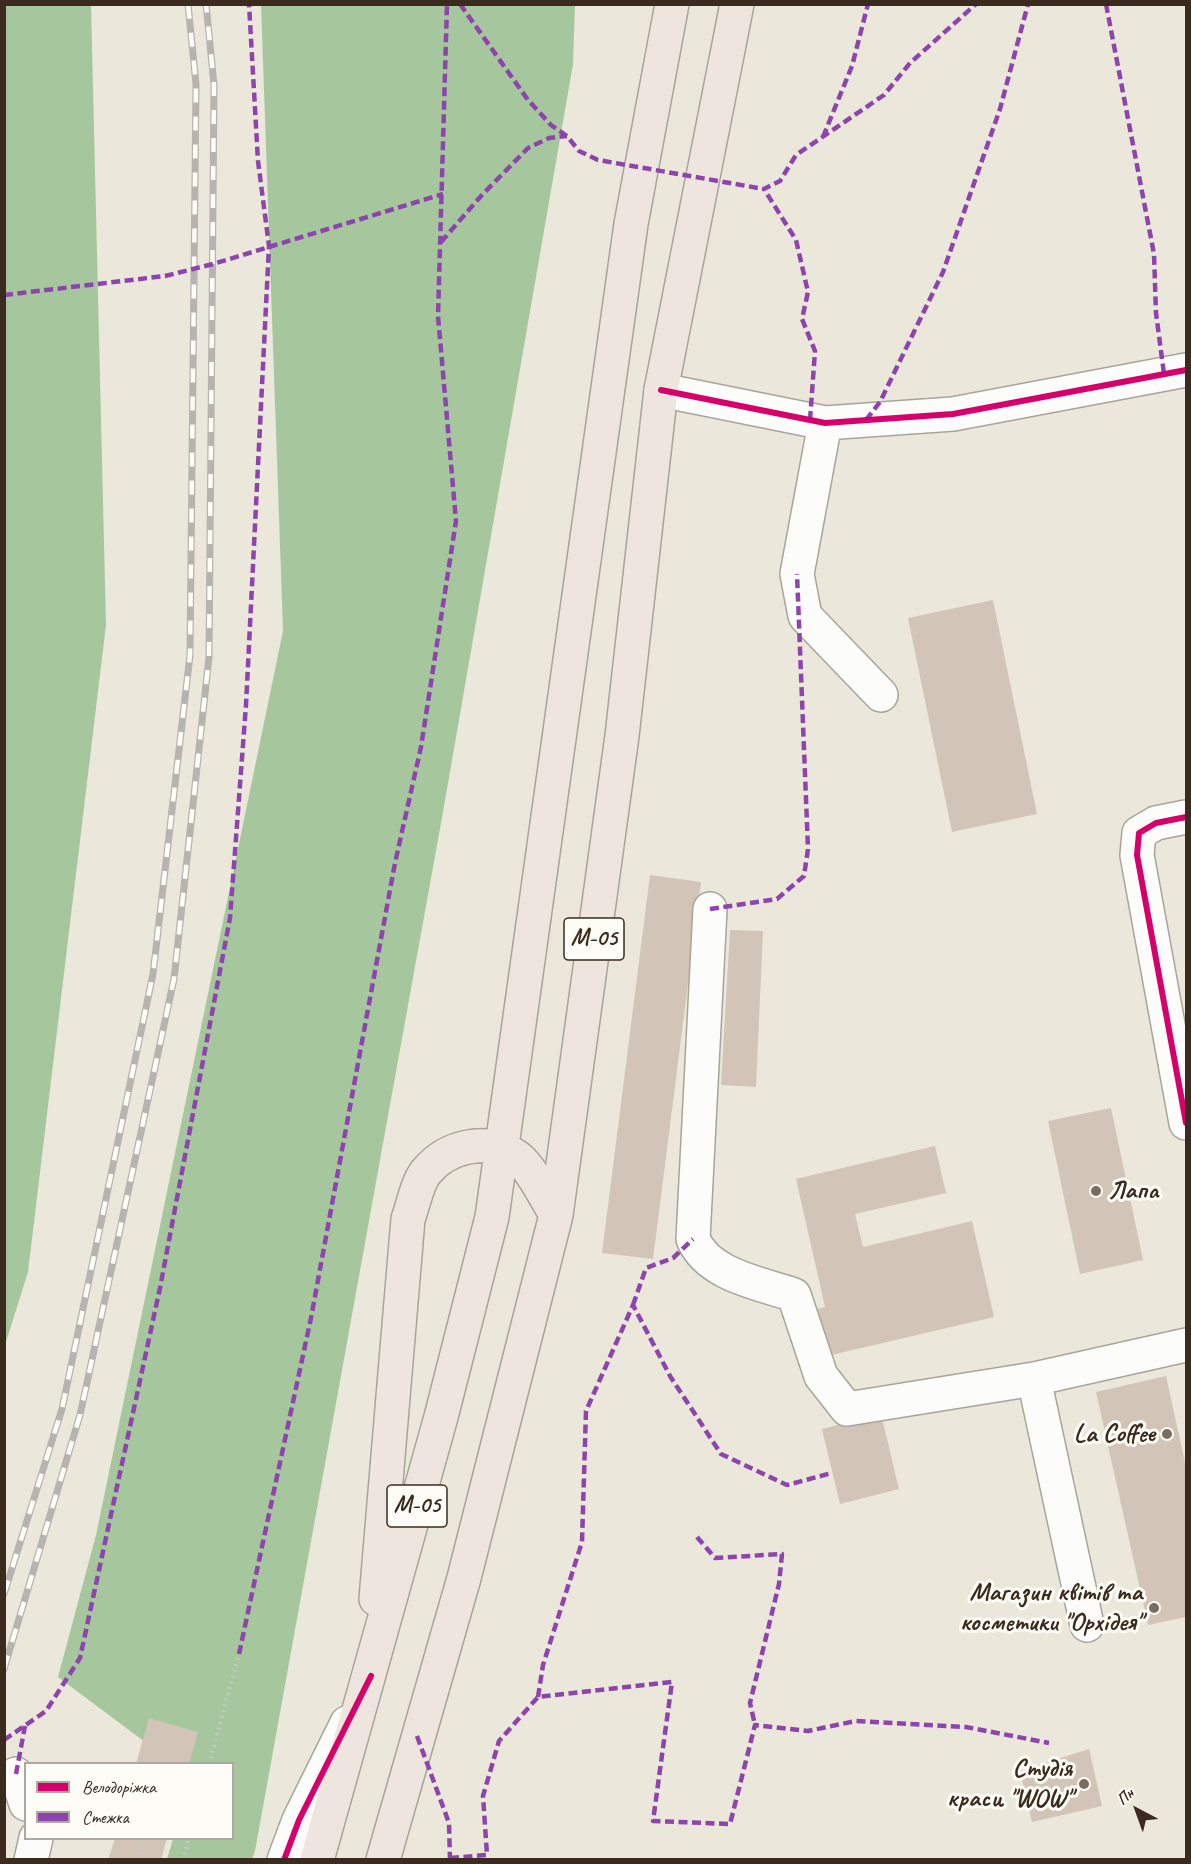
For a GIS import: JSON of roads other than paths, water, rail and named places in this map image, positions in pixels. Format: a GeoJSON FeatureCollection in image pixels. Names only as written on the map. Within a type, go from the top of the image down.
{"type":"FeatureCollection","features":[{"type":"Feature","properties":{"kind":"highway","name":"М-05"},"geometry":{"type":"LineString","coordinates":[[317,1860],[370,1676],[492,1217],[631,224],[672,4]]}},
{"type":"Feature","properties":{"kind":"highway","name":"М-05"},"geometry":{"type":"LineString","coordinates":[[383,1860],[464,1578],[556,1215],[622,736],[661,390],[737,4]]}},
{"type":"Feature","properties":{"kind":"highway"},"geometry":{"type":"LineString","coordinates":[[370,1676],[408,1219],[425,1172],[451,1151],[482,1144],[503,1149],[520,1159],[556,1215]]}},
{"type":"Feature","properties":{"kind":"street"},"geometry":{"type":"LineString","coordinates":[[661,390],[825,423],[953,414],[1186,370]]}},
{"type":"Feature","properties":{"kind":"street"},"geometry":{"type":"LineString","coordinates":[[825,423],[797,574],[805,616],[881,695]]}},
{"type":"Feature","properties":{"kind":"street"},"geometry":{"type":"LineString","coordinates":[[1186,817],[1156,823],[1139,833],[1137,855],[1186,1124]]}},
{"type":"Feature","properties":{"kind":"street"},"geometry":{"type":"LineString","coordinates":[[710,909],[693,1239],[699,1254],[718,1268],[794,1295],[821,1376],[847,1409],[1034,1379],[1186,1344]]}},
{"type":"Feature","properties":{"kind":"street"},"geometry":{"type":"LineString","coordinates":[[1034,1379],[1087,1625]]}},
{"type":"Feature","properties":{"kind":"street"},"geometry":{"type":"LineString","coordinates":[[284,1860],[299,1820],[370,1676]]}},
{"type":"Feature","properties":{"kind":"street"},"geometry":{"type":"LineString","coordinates":[[31,1860],[36,1840]]}},
{"type":"Feature","properties":{"kind":"railway"},"geometry":{"type":"LineString","coordinates":[[4,1594],[62,1409],[153,974],[190,655],[196,84],[188,4]]}},
{"type":"Feature","properties":{"kind":"railway"},"geometry":{"type":"LineString","coordinates":[[4,1669],[80,1415],[174,979],[209,657],[214,85],[206,4]]}},
{"type":"Feature","properties":{"kind":"place","name":"Лапа"},"geometry":{"type":"Point","coordinates":[1096,1191]}},
{"type":"Feature","properties":{"kind":"place","name":"La Coffee"},"geometry":{"type":"Point","coordinates":[1167,1434]}},
{"type":"Feature","properties":{"kind":"place","name":"Магазин квітів та косметики \"Орхідея\""},"geometry":{"type":"Point","coordinates":[1154,1608]}},
{"type":"Feature","properties":{"kind":"place","name":"Студія краси \"WOW\""},"geometry":{"type":"Point","coordinates":[1084,1784]}}]}
